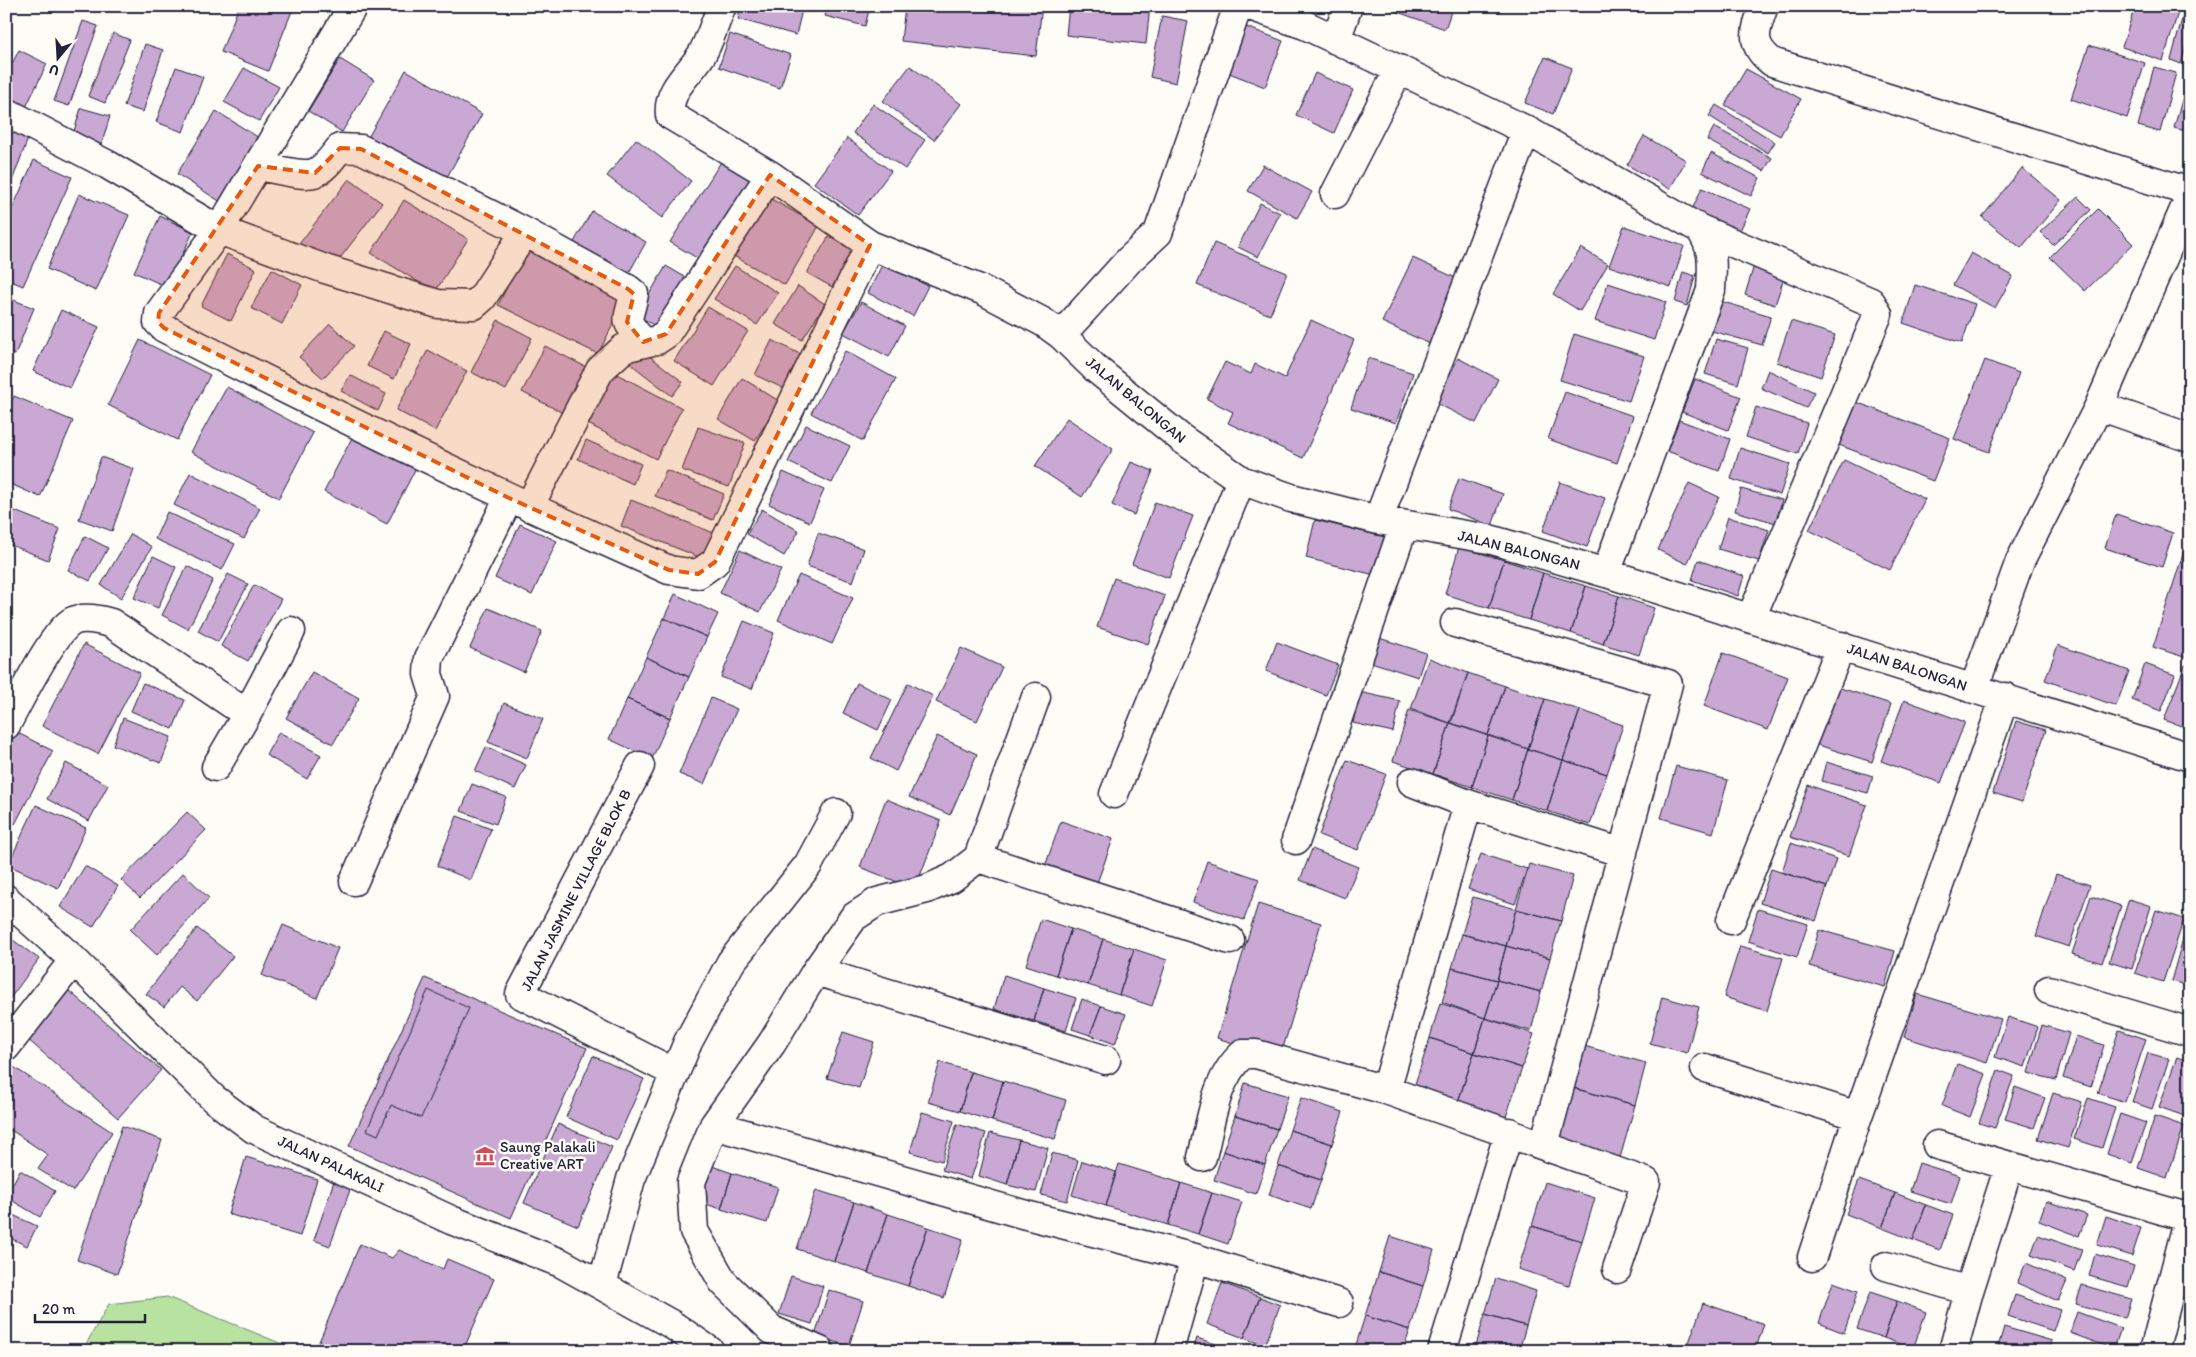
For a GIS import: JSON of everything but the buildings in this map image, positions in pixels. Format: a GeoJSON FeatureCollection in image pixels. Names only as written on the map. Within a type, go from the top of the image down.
{"type":"FeatureCollection","features":[{"type":"Feature","properties":{"kind":"street"},"geometry":{"type":"LineString","coordinates":[[353,6],[219,230],[159,313],[158,322],[164,328],[341,418],[519,503],[669,570],[698,574],[715,562],[870,245]]}},
{"type":"Feature","properties":{"kind":"street","name":"JALAN BALONGAN"},"geometry":{"type":"LineString","coordinates":[[722,6],[702,54],[673,93],[669,105],[670,115],[770,175],[870,245],[982,290],[1032,316],[1061,335],[1096,369],[1182,439],[1241,480],[1291,498],[1391,522],[1488,539],[1606,573],[2190,756]]}},
{"type":"Feature","properties":{"kind":"street"},"geometry":{"type":"LineString","coordinates":[[1061,335],[1129,260],[1158,234],[1238,6]]}},
{"type":"Feature","properties":{"kind":"street"},"geometry":{"type":"LineString","coordinates":[[1250,6],[1305,25],[1526,130],[1700,229],[1871,302],[1878,314],[1751,618]]}},
{"type":"Feature","properties":{"kind":"street"},"geometry":{"type":"LineString","coordinates":[[1336,40],[1348,6]]}},
{"type":"Feature","properties":{"kind":"street"},"geometry":{"type":"LineString","coordinates":[[1764,6],[1756,32],[1756,44],[1760,52],[1772,62],[2190,192]]}},
{"type":"Feature","properties":{"kind":"street"},"geometry":{"type":"LineString","coordinates":[[1335,194],[1399,69]]}},
{"type":"Feature","properties":{"kind":"street"},"geometry":{"type":"LineString","coordinates":[[6,112],[108,165],[219,230],[325,269],[438,304],[474,305],[482,298],[525,232]]}},
{"type":"Feature","properties":{"kind":"street"},"geometry":{"type":"LineString","coordinates":[[1296,840],[1391,522],[1526,130]]}},
{"type":"Feature","properties":{"kind":"street"},"geometry":{"type":"LineString","coordinates":[[258,166],[304,174],[315,173],[326,165],[340,148],[361,149],[525,232],[634,294],[627,315],[627,322],[643,342]]}},
{"type":"Feature","properties":{"kind":"street"},"geometry":{"type":"LineString","coordinates":[[354,881],[435,696],[428,674],[429,658],[519,503],[600,370],[624,348],[657,340],[666,334],[770,175]]}},
{"type":"Feature","properties":{"kind":"street"},"geometry":{"type":"LineString","coordinates":[[1974,688],[2020,561],[2099,406],[2190,196]]}},
{"type":"Feature","properties":{"kind":"street"},"geometry":{"type":"LineString","coordinates":[[1606,573],[1711,290],[1713,254],[1708,240],[1700,229]]}},
{"type":"Feature","properties":{"kind":"street"},"geometry":{"type":"LineString","coordinates":[[2099,406],[2190,438]]}},
{"type":"Feature","properties":{"kind":"street"},"geometry":{"type":"LineString","coordinates":[[1114,794],[1241,480]]}},
{"type":"Feature","properties":{"kind":"street"},"geometry":{"type":"LineString","coordinates":[[6,725],[55,640],[74,621],[96,619],[111,623],[247,714]]}},
{"type":"Feature","properties":{"kind":"street"},"geometry":{"type":"LineString","coordinates":[[1455,623],[1668,684],[1544,1144]]}},
{"type":"Feature","properties":{"kind":"street"},"geometry":{"type":"LineString","coordinates":[[216,767],[247,714],[291,631]]}},
{"type":"Feature","properties":{"kind":"street"},"geometry":{"type":"LineString","coordinates":[[1731,920],[1841,646]]}},
{"type":"Feature","properties":{"kind":"street"},"geometry":{"type":"LineString","coordinates":[[820,1351],[772,1330],[723,1282],[694,1231],[691,1182],[714,1125],[772,1043],[816,971],[854,916],[877,902],[927,889],[952,878],[978,858],[1036,697]]}},
{"type":"Feature","properties":{"kind":"street"},"geometry":{"type":"LineString","coordinates":[[1812,1257],[1858,1116],[2005,698]]}},
{"type":"Feature","properties":{"kind":"street","name":"JALAN JASMINE VILLAGE BLOK B"},"geometry":{"type":"LineString","coordinates":[[640,766],[520,994],[675,1073]]}},
{"type":"Feature","properties":{"kind":"street"},"geometry":{"type":"LineString","coordinates":[[1412,782],[1468,804],[1623,853]]}},
{"type":"Feature","properties":{"kind":"street"},"geometry":{"type":"LineString","coordinates":[[1386,1090],[1468,804]]}},
{"type":"Feature","properties":{"kind":"street"},"geometry":{"type":"LineString","coordinates":[[602,1285],[631,1179],[688,1042],[731,962],[808,865],[836,813]]}},
{"type":"Feature","properties":{"kind":"street"},"geometry":{"type":"LineString","coordinates":[[978,858],[1230,940]]}},
{"type":"Feature","properties":{"kind":"street","name":"JALAN PALAKALI"},"geometry":{"type":"LineString","coordinates":[[7,902],[74,960],[214,1099],[254,1128],[451,1220],[561,1263],[671,1324],[710,1351]]}},
{"type":"Feature","properties":{"kind":"street"},"geometry":{"type":"LineString","coordinates":[[6,1048],[74,960]]}},
{"type":"Feature","properties":{"kind":"street"},"geometry":{"type":"LineString","coordinates":[[816,971],[1106,1060]]}},
{"type":"Feature","properties":{"kind":"street"},"geometry":{"type":"LineString","coordinates":[[2049,990],[2190,1032]]}},
{"type":"Feature","properties":{"kind":"street"},"geometry":{"type":"LineString","coordinates":[[1202,1157],[1223,1079],[1234,1061],[1243,1054],[1256,1054],[1386,1090],[1544,1144],[1646,1182],[1617,1269]]}},
{"type":"Feature","properties":{"kind":"street"},"geometry":{"type":"LineString","coordinates":[[1705,1068],[1858,1116]]}},
{"type":"Feature","properties":{"kind":"street"},"geometry":{"type":"LineString","coordinates":[[714,1125],[1026,1215],[1195,1258],[1339,1303]]}},
{"type":"Feature","properties":{"kind":"street"},"geometry":{"type":"LineString","coordinates":[[1442,1351],[1508,1132]]}},
{"type":"Feature","properties":{"kind":"street"},"geometry":{"type":"LineString","coordinates":[[1937,1146],[2189,1216],[2154,1351]]}},
{"type":"Feature","properties":{"kind":"street"},"geometry":{"type":"LineString","coordinates":[[1953,1351],[1968,1291],[2009,1166]]}},
{"type":"Feature","properties":{"kind":"street"},"geometry":{"type":"LineString","coordinates":[[1169,1351],[1195,1258]]}},
{"type":"Feature","properties":{"kind":"street"},"geometry":{"type":"LineString","coordinates":[[1886,1266],[1968,1291]]}},
{"type":"Feature","properties":{"kind":"highlighted area"},"geometry":{"type":"Polygon","coordinates":[[[340,148],[361,149],[628,289],[634,294],[627,322],[643,342],[666,334],[770,175],[870,245],[715,562],[698,574],[669,570],[509,498],[164,328],[158,322],[159,313],[258,166],[315,173],[340,148]]]}},
{"type":"Feature","properties":{"kind":"green space"},"geometry":{"type":"Polygon","coordinates":[[[167,1297],[292,1348],[292,1351],[82,1351],[109,1304],[167,1297]]]}},
{"type":"Feature","properties":{"kind":"place","name":"Saung Palakali Creative ART"},"geometry":{"type":"Point","coordinates":[485,1156]}}]}
